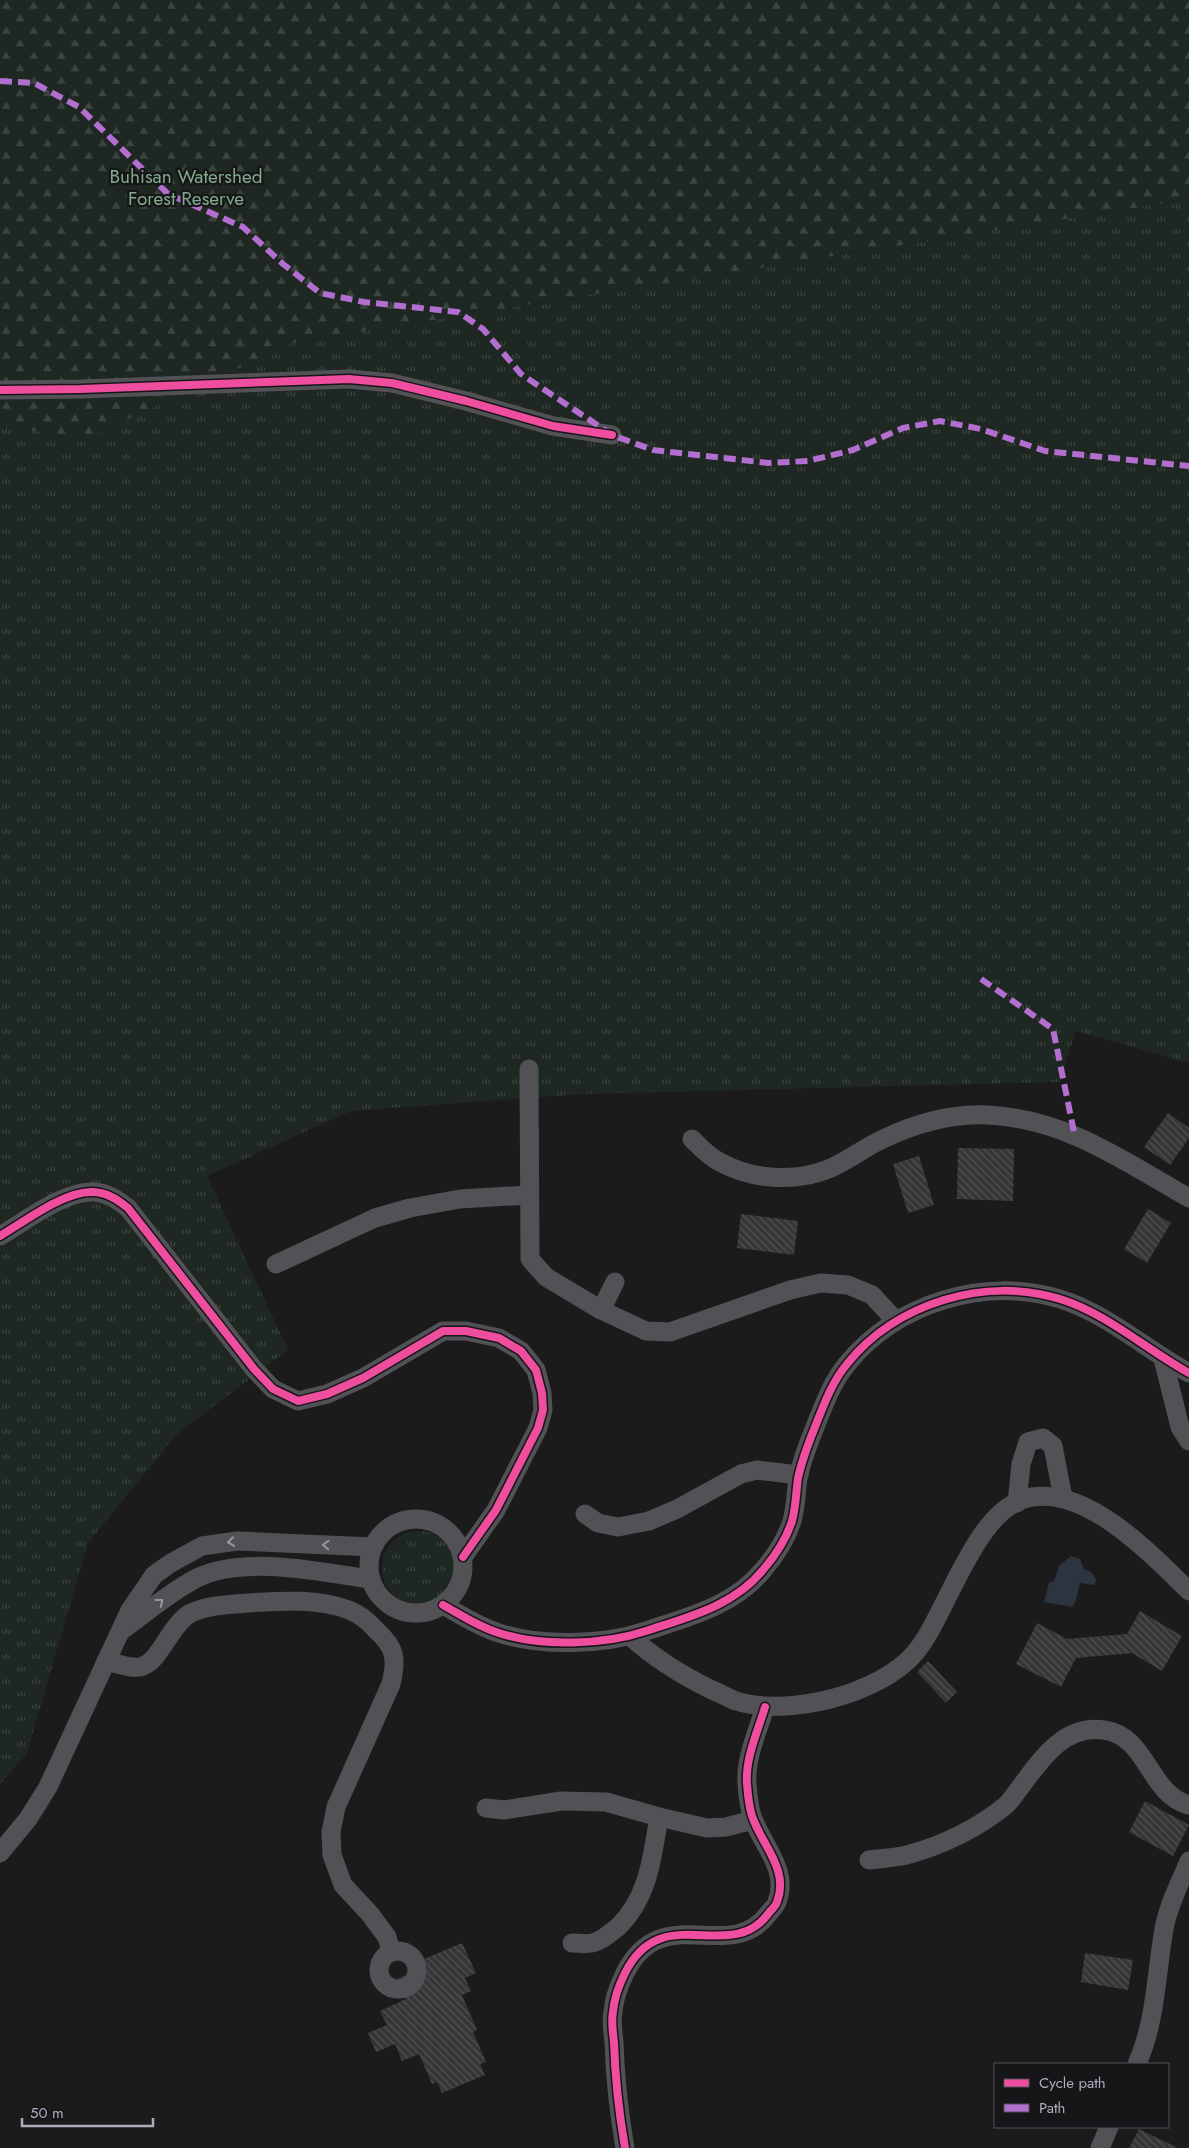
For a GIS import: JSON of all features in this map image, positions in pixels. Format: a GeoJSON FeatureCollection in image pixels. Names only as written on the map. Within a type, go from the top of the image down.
{"type":"FeatureCollection","features":[{"type":"Feature","properties":{"kind":"street"},"geometry":{"type":"LineString","coordinates":[[0,390],[349,380],[392,383],[493,408],[553,426],[612,435]]}},
{"type":"Feature","properties":{"kind":"street"},"geometry":{"type":"LineString","coordinates":[[529,1070],[530,1259],[546,1277],[601,1310],[646,1331],[670,1332],[790,1290],[821,1283],[848,1285],[872,1295],[895,1320]]}},
{"type":"Feature","properties":{"kind":"street"},"geometry":{"type":"LineString","coordinates":[[692,1139],[716,1161],[767,1178],[799,1176],[829,1169],[880,1141],[913,1127],[950,1117],[986,1115],[1028,1119],[1096,1144],[1189,1198]]}},
{"type":"Feature","properties":{"kind":"street"},"geometry":{"type":"LineString","coordinates":[[0,1236],[61,1200],[93,1192],[111,1196],[128,1208],[254,1369],[273,1389],[298,1401],[327,1394],[363,1378],[443,1331],[466,1331],[499,1338],[521,1351],[536,1370],[542,1392],[543,1410],[538,1428],[496,1510],[463,1557]]}},
{"type":"Feature","properties":{"kind":"street"},"geometry":{"type":"LineString","coordinates":[[276,1264],[376,1218],[410,1208],[460,1199],[529,1195]]}},
{"type":"Feature","properties":{"kind":"street"},"geometry":{"type":"LineString","coordinates":[[601,1310],[616,1282]]}},
{"type":"Feature","properties":{"kind":"street"},"geometry":{"type":"LineString","coordinates":[[443,1605],[499,1633],[526,1639],[583,1642],[630,1636],[704,1612],[733,1597],[762,1572],[782,1545],[792,1520],[799,1475],[805,1452],[824,1404],[846,1365],[868,1341],[895,1320],[938,1301],[976,1292],[1020,1292],[1060,1299],[1108,1322],[1163,1359],[1189,1373]]}},
{"type":"Feature","properties":{"kind":"street"},"geometry":{"type":"LineString","coordinates":[[1163,1359],[1180,1427],[1189,1441]]}},
{"type":"Feature","properties":{"kind":"street"},"geometry":{"type":"LineString","coordinates":[[1017,1502],[1021,1464],[1028,1442],[1043,1438],[1053,1446],[1063,1498]]}},
{"type":"Feature","properties":{"kind":"street"},"geometry":{"type":"LineString","coordinates":[[586,1514],[598,1523],[618,1527],[649,1521],[678,1509],[741,1474],[757,1470],[799,1475]]}},
{"type":"Feature","properties":{"kind":"street"},"geometry":{"type":"LineString","coordinates":[[630,1636],[667,1667],[735,1701],[765,1707],[843,1697],[870,1685],[894,1671],[914,1654],[936,1620],[968,1557],[990,1524],[1017,1502],[1031,1497],[1063,1498],[1090,1509],[1139,1543],[1189,1591]]}},
{"type":"Feature","properties":{"kind":"street"},"geometry":{"type":"LineString","coordinates":[[416,1519],[427,1520],[446,1529],[459,1547],[463,1557],[463,1575],[456,1592],[443,1605],[433,1610],[411,1613],[400,1610],[382,1598],[370,1579],[369,1568],[373,1547],[386,1530],[394,1524],[416,1519]]}},
{"type":"Feature","properties":{"kind":"street"},"geometry":{"type":"LineString","coordinates":[[0,1853],[28,1819],[48,1787],[121,1630],[140,1593],[154,1575],[171,1562],[202,1546],[237,1541],[373,1547]]}},
{"type":"Feature","properties":{"kind":"street"},"geometry":{"type":"LineString","coordinates":[[121,1630],[186,1584],[199,1577],[228,1568],[252,1566],[316,1571],[370,1579]]}},
{"type":"Feature","properties":{"kind":"street"},"geometry":{"type":"LineString","coordinates":[[106,1660],[138,1668],[149,1664],[179,1622],[190,1614],[208,1607],[261,1602],[322,1604],[350,1610],[384,1636],[392,1650],[396,1665],[391,1684],[336,1807],[332,1832],[332,1855],[343,1885],[370,1914],[387,1937],[392,1951]]}},
{"type":"Feature","properties":{"kind":"street"},"geometry":{"type":"LineString","coordinates":[[624,2148],[614,2058],[612,2013],[618,1987],[628,1967],[640,1950],[659,1939],[688,1934],[725,1937],[754,1936],[777,1902],[780,1884],[778,1868],[753,1820],[747,1783],[748,1761],[765,1707]]}},
{"type":"Feature","properties":{"kind":"street"},"geometry":{"type":"LineString","coordinates":[[869,1860],[909,1855],[931,1847],[985,1820],[1006,1805],[1049,1751],[1065,1737],[1085,1731],[1105,1730],[1124,1737],[1139,1751],[1164,1791],[1171,1797],[1189,1805]]}},
{"type":"Feature","properties":{"kind":"street"},"geometry":{"type":"LineString","coordinates":[[486,1808],[504,1810],[561,1801],[606,1802],[707,1828],[726,1827],[753,1820]]}},
{"type":"Feature","properties":{"kind":"street"},"geometry":{"type":"LineString","coordinates":[[572,1943],[593,1942],[608,1935],[625,1920],[641,1897],[648,1881],[659,1817]]}},
{"type":"Feature","properties":{"kind":"street"},"geometry":{"type":"LineString","coordinates":[[1137,2063],[1153,2012],[1164,1927],[1189,1861]]}},
{"type":"Feature","properties":{"kind":"street"},"geometry":{"type":"LineString","coordinates":[[1100,2148],[1109,2128]]}},
{"type":"Feature","properties":{"kind":"green space","name":"Buhisan Watershed Forest Reserve"},"geometry":{"type":"Polygon","coordinates":[[[0,0],[1189,0],[1189,199],[296,342],[87,438],[0,427],[0,0]]]}},
{"type":"Feature","properties":{"kind":"green space"},"geometry":{"type":"Polygon","coordinates":[[[1189,199],[1189,1063],[1076,1031],[1059,1082],[583,1094],[351,1111],[207,1176],[288,1350],[177,1434],[88,1543],[27,1753],[0,1785],[0,427],[87,437],[296,342],[1189,199]]]}},
{"type":"Feature","properties":{"kind":"green space"},"geometry":{"type":"Polygon","coordinates":[[[419,1531],[440,1537],[450,1547],[456,1568],[450,1589],[440,1599],[419,1605],[398,1599],[388,1589],[382,1568],[388,1547],[398,1537],[419,1531]]]}},
{"type":"Feature","properties":{"kind":"water"},"geometry":{"type":"Polygon","coordinates":[[[1071,1556],[1080,1559],[1084,1569],[1091,1572],[1096,1579],[1095,1585],[1080,1583],[1076,1600],[1072,1607],[1044,1602],[1049,1583],[1054,1581],[1059,1566],[1071,1556]]]}},
{"type":"Feature","properties":{"kind":"building"},"geometry":{"type":"Polygon","coordinates":[[[1168,1113],[1189,1128],[1189,1138],[1170,1165],[1144,1147],[1168,1113]]]}},
{"type":"Feature","properties":{"kind":"building"},"geometry":{"type":"Polygon","coordinates":[[[958,1148],[1014,1149],[1013,1201],[957,1199],[958,1148]]]}},
{"type":"Feature","properties":{"kind":"building"},"geometry":{"type":"Polygon","coordinates":[[[919,1156],[934,1205],[908,1213],[893,1164],[919,1156]]]}},
{"type":"Feature","properties":{"kind":"building"},"geometry":{"type":"Polygon","coordinates":[[[1148,1209],[1171,1223],[1147,1263],[1124,1249],[1148,1209]]]}},
{"type":"Feature","properties":{"kind":"building"},"geometry":{"type":"Polygon","coordinates":[[[741,1214],[798,1221],[794,1255],[737,1248],[741,1214]]]}},
{"type":"Feature","properties":{"kind":"building"},"geometry":{"type":"Polygon","coordinates":[[[1140,1611],[1182,1636],[1162,1671],[1132,1653],[1076,1658],[1061,1687],[1016,1664],[1037,1623],[1067,1639],[1127,1634],[1140,1611]]]}},
{"type":"Feature","properties":{"kind":"building"},"geometry":{"type":"Polygon","coordinates":[[[928,1661],[957,1692],[946,1703],[917,1672],[928,1661]]]}},
{"type":"Feature","properties":{"kind":"building"},"geometry":{"type":"Polygon","coordinates":[[[1145,1801],[1189,1825],[1173,1856],[1129,1832],[1145,1801]]]}},
{"type":"Feature","properties":{"kind":"building"},"geometry":{"type":"Polygon","coordinates":[[[462,1943],[476,1973],[465,1978],[471,1991],[462,1995],[477,2030],[473,2032],[486,2062],[480,2064],[485,2075],[442,2093],[437,2082],[432,2084],[419,2054],[402,2061],[395,2044],[376,2052],[368,2033],[387,2025],[380,2011],[406,1999],[397,1979],[427,1966],[424,1959],[462,1943]]]}},
{"type":"Feature","properties":{"kind":"building"},"geometry":{"type":"Polygon","coordinates":[[[1085,1953],[1133,1960],[1128,1990],[1081,1982],[1085,1953]]]}},
{"type":"Feature","properties":{"kind":"building"},"geometry":{"type":"Polygon","coordinates":[[[1139,2129],[1178,2148],[1129,2148],[1139,2129]]]}},
{"type":"Feature","properties":{"kind":"marked path"},"geometry":{"type":"LineString","coordinates":[[0,81],[34,83],[79,107],[168,194],[243,227],[283,264],[320,293],[364,302],[458,312],[483,329],[521,374],[612,435],[653,450],[768,463],[808,461],[853,450],[903,428],[940,421],[981,429],[1045,451],[1189,466]]}},
{"type":"Feature","properties":{"kind":"marked path"},"geometry":{"type":"LineString","coordinates":[[981,979],[1053,1029],[1075,1137]]}},
{"type":"Feature","properties":{"kind":"cycle path"},"geometry":{"type":"LineString","coordinates":[[0,390],[81,389],[349,379],[392,383],[466,401],[553,426],[612,435]]}},
{"type":"Feature","properties":{"kind":"cycle path"},"geometry":{"type":"LineString","coordinates":[[0,1236],[45,1208],[70,1196],[94,1192],[113,1197],[128,1208],[254,1369],[273,1389],[298,1401],[327,1394],[363,1378],[443,1331],[466,1331],[499,1338],[521,1351],[536,1370],[542,1393],[543,1410],[538,1428],[496,1510],[463,1557]]}},
{"type":"Feature","properties":{"kind":"cycle path"},"geometry":{"type":"LineString","coordinates":[[443,1605],[477,1624],[516,1638],[534,1641],[572,1642],[611,1639],[646,1631],[709,1609],[738,1593],[763,1570],[784,1541],[793,1516],[798,1478],[805,1452],[826,1399],[841,1372],[867,1343],[890,1325],[916,1311],[944,1300],[973,1293],[1002,1291],[1031,1293],[1060,1299],[1094,1313],[1189,1373]]}},
{"type":"Feature","properties":{"kind":"cycle path"},"geometry":{"type":"LineString","coordinates":[[625,2148],[612,2027],[616,1997],[625,1973],[640,1951],[658,1940],[676,1935],[716,1936],[735,1934],[752,1928],[768,1914],[777,1902],[780,1891],[778,1870],[752,1817],[747,1784],[750,1755],[765,1707]]}}]}
